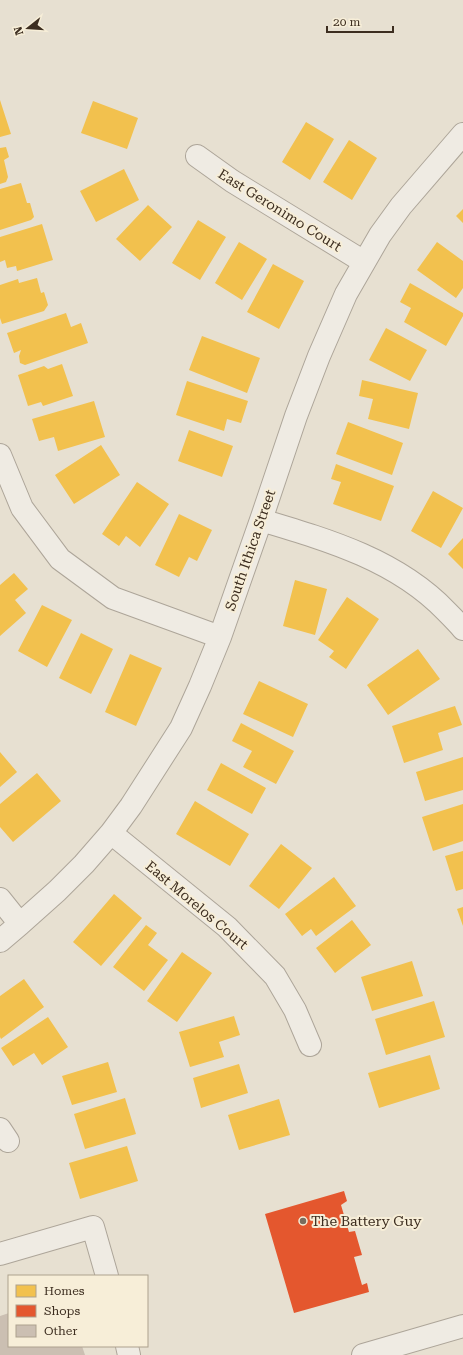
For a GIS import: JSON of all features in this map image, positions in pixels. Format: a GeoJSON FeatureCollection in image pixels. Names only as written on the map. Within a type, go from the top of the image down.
{"type":"FeatureCollection","features":[{"type":"Feature","properties":{"kind":"street","name":"South Ithica Street"},"geometry":{"type":"LineString","coordinates":[[0,941],[84,864],[111,833],[131,806],[181,728],[220,637],[296,416],[319,356],[346,294],[380,235],[401,206],[463,134]]}},
{"type":"Feature","properties":{"kind":"street","name":"East Geronimo Court"},"geometry":{"type":"LineString","coordinates":[[197,156],[232,181],[364,262]]}},
{"type":"Feature","properties":{"kind":"street"},"geometry":{"type":"LineString","coordinates":[[0,455],[22,508],[60,559],[113,598],[220,637]]}},
{"type":"Feature","properties":{"kind":"street"},"geometry":{"type":"LineString","coordinates":[[261,520],[351,549],[389,566],[432,596],[463,630]]}},
{"type":"Feature","properties":{"kind":"street","name":"East Morelos Court"},"geometry":{"type":"LineString","coordinates":[[111,833],[227,927],[275,976],[295,1010],[310,1045]]}},
{"type":"Feature","properties":{"kind":"street"},"geometry":{"type":"LineString","coordinates":[[0,899],[20,924]]}},
{"type":"Feature","properties":{"kind":"street"},"geometry":{"type":"LineString","coordinates":[[0,1254],[93,1227],[107,1275]]}},
{"type":"Feature","properties":{"kind":"street"},"geometry":{"type":"LineString","coordinates":[[363,1355],[463,1326]]}},
{"type":"Feature","properties":{"kind":"building: Homes"},"geometry":{"type":"Polygon","coordinates":[[[0,100],[11,134],[0,137],[0,100]]]}},
{"type":"Feature","properties":{"kind":"building: Homes"},"geometry":{"type":"Polygon","coordinates":[[[93,101],[138,118],[127,149],[81,133],[93,101]]]}},
{"type":"Feature","properties":{"kind":"building: Homes"},"geometry":{"type":"Polygon","coordinates":[[[306,122],[334,139],[310,180],[282,162],[306,122]]]}},
{"type":"Feature","properties":{"kind":"building: Homes"},"geometry":{"type":"Polygon","coordinates":[[[349,140],[377,158],[352,200],[323,182],[349,140]]]}},
{"type":"Feature","properties":{"kind":"building: Homes"},"geometry":{"type":"Polygon","coordinates":[[[6,147],[9,157],[4,160],[8,177],[6,182],[0,184],[0,148],[6,147]]]}},
{"type":"Feature","properties":{"kind":"building: Homes"},"geometry":{"type":"Polygon","coordinates":[[[124,169],[139,200],[96,222],[80,191],[124,169]]]}},
{"type":"Feature","properties":{"kind":"building: Homes"},"geometry":{"type":"Polygon","coordinates":[[[21,183],[27,203],[30,203],[34,217],[31,220],[0,230],[0,189],[21,183]]]}},
{"type":"Feature","properties":{"kind":"building: Homes"},"geometry":{"type":"Polygon","coordinates":[[[148,205],[172,227],[140,261],[116,239],[148,205]]]}},
{"type":"Feature","properties":{"kind":"building: Homes"},"geometry":{"type":"Polygon","coordinates":[[[463,209],[463,223],[456,216],[463,209]]]}},
{"type":"Feature","properties":{"kind":"building: Homes"},"geometry":{"type":"Polygon","coordinates":[[[198,220],[226,237],[200,280],[172,263],[198,220]]]}},
{"type":"Feature","properties":{"kind":"building: Homes"},"geometry":{"type":"Polygon","coordinates":[[[42,224],[53,260],[17,271],[16,266],[7,268],[5,260],[0,262],[0,237],[42,224]]]}},
{"type":"Feature","properties":{"kind":"building: Homes"},"geometry":{"type":"Polygon","coordinates":[[[239,242],[267,259],[242,300],[215,283],[239,242]]]}},
{"type":"Feature","properties":{"kind":"building: Homes"},"geometry":{"type":"Polygon","coordinates":[[[437,242],[463,261],[463,288],[456,298],[417,270],[437,242]]]}},
{"type":"Feature","properties":{"kind":"building: Homes"},"geometry":{"type":"Polygon","coordinates":[[[273,264],[304,281],[279,329],[247,312],[273,264]]]}},
{"type":"Feature","properties":{"kind":"building: Homes"},"geometry":{"type":"Polygon","coordinates":[[[37,278],[41,293],[44,292],[48,305],[44,311],[2,324],[0,318],[0,285],[18,279],[19,283],[37,278]]]}},
{"type":"Feature","properties":{"kind":"building: Homes"},"geometry":{"type":"Polygon","coordinates":[[[410,283],[463,313],[463,316],[446,346],[404,322],[411,308],[400,302],[410,283]]]}},
{"type":"Feature","properties":{"kind":"building: Homes"},"geometry":{"type":"Polygon","coordinates":[[[66,313],[71,327],[81,323],[88,343],[25,365],[20,363],[19,356],[21,350],[14,353],[7,333],[66,313]]]}},
{"type":"Feature","properties":{"kind":"building: Homes"},"geometry":{"type":"Polygon","coordinates":[[[386,328],[427,350],[410,381],[369,360],[386,328]]]}},
{"type":"Feature","properties":{"kind":"building: Homes"},"geometry":{"type":"Polygon","coordinates":[[[202,336],[260,358],[247,393],[189,370],[202,336]]]}},
{"type":"Feature","properties":{"kind":"building: Homes"},"geometry":{"type":"Polygon","coordinates":[[[62,364],[73,396],[43,406],[41,402],[28,406],[18,375],[44,366],[48,369],[62,364]]]}},
{"type":"Feature","properties":{"kind":"building: Homes"},"geometry":{"type":"Polygon","coordinates":[[[362,380],[418,393],[409,429],[368,419],[373,399],[359,396],[362,380]]]}},
{"type":"Feature","properties":{"kind":"building: Homes"},"geometry":{"type":"Polygon","coordinates":[[[187,381],[248,401],[241,423],[227,419],[224,431],[176,415],[187,381]]]}},
{"type":"Feature","properties":{"kind":"building: Homes"},"geometry":{"type":"Polygon","coordinates":[[[94,401],[105,437],[58,451],[54,437],[39,441],[32,419],[94,401]]]}},
{"type":"Feature","properties":{"kind":"building: Homes"},"geometry":{"type":"Polygon","coordinates":[[[348,422],[403,443],[392,475],[336,454],[348,422]]]}},
{"type":"Feature","properties":{"kind":"building: Homes"},"geometry":{"type":"Polygon","coordinates":[[[189,430],[233,446],[222,477],[178,461],[189,430]]]}},
{"type":"Feature","properties":{"kind":"building: Homes"},"geometry":{"type":"Polygon","coordinates":[[[101,445],[120,475],[74,504],[55,475],[101,445]]]}},
{"type":"Feature","properties":{"kind":"building: Homes"},"geometry":{"type":"Polygon","coordinates":[[[336,464],[394,486],[381,521],[333,504],[341,482],[331,479],[336,464]]]}},
{"type":"Feature","properties":{"kind":"building: Homes"},"geometry":{"type":"Polygon","coordinates":[[[137,482],[169,504],[140,547],[126,536],[119,546],[102,534],[137,482]]]}},
{"type":"Feature","properties":{"kind":"building: Homes"},"geometry":{"type":"Polygon","coordinates":[[[433,491],[463,508],[441,548],[411,531],[433,491]]]}},
{"type":"Feature","properties":{"kind":"building: Homes"},"geometry":{"type":"Polygon","coordinates":[[[179,514],[212,530],[197,561],[189,557],[179,577],[155,565],[179,514]]]}},
{"type":"Feature","properties":{"kind":"building: Homes"},"geometry":{"type":"Polygon","coordinates":[[[463,538],[463,569],[448,554],[463,538]]]}},
{"type":"Feature","properties":{"kind":"building: Homes"},"geometry":{"type":"Polygon","coordinates":[[[14,573],[28,589],[15,600],[26,613],[0,636],[0,585],[14,573]]]}},
{"type":"Feature","properties":{"kind":"building: Homes"},"geometry":{"type":"Polygon","coordinates":[[[295,580],[327,589],[315,635],[283,626],[295,580]]]}},
{"type":"Feature","properties":{"kind":"building: Homes"},"geometry":{"type":"Polygon","coordinates":[[[347,597],[379,619],[346,669],[329,657],[334,651],[318,640],[347,597]]]}},
{"type":"Feature","properties":{"kind":"building: Homes"},"geometry":{"type":"Polygon","coordinates":[[[42,605],[72,620],[47,667],[18,651],[42,605]]]}},
{"type":"Feature","properties":{"kind":"building: Homes"},"geometry":{"type":"Polygon","coordinates":[[[81,633],[113,649],[91,694],[59,678],[81,633]]]}},
{"type":"Feature","properties":{"kind":"building: Homes"},"geometry":{"type":"Polygon","coordinates":[[[418,649],[440,679],[388,715],[367,685],[418,649]]]}},
{"type":"Feature","properties":{"kind":"building: Homes"},"geometry":{"type":"Polygon","coordinates":[[[130,654],[162,668],[136,726],[105,712],[130,654]]]}},
{"type":"Feature","properties":{"kind":"building: Homes"},"geometry":{"type":"Polygon","coordinates":[[[259,681],[308,704],[293,737],[243,714],[259,681]]]}},
{"type":"Feature","properties":{"kind":"building: Homes"},"geometry":{"type":"Polygon","coordinates":[[[455,706],[462,725],[438,733],[443,750],[404,763],[392,726],[455,706]]]}},
{"type":"Feature","properties":{"kind":"building: Homes"},"geometry":{"type":"Polygon","coordinates":[[[241,723],[294,751],[276,784],[243,767],[252,751],[232,741],[241,723]]]}},
{"type":"Feature","properties":{"kind":"building: Homes"},"geometry":{"type":"Polygon","coordinates":[[[0,752],[17,772],[0,787],[0,752]]]}},
{"type":"Feature","properties":{"kind":"building: Homes"},"geometry":{"type":"Polygon","coordinates":[[[463,757],[463,790],[425,801],[416,772],[463,757]]]}},
{"type":"Feature","properties":{"kind":"building: Homes"},"geometry":{"type":"Polygon","coordinates":[[[221,763],[266,788],[252,814],[207,790],[221,763]]]}},
{"type":"Feature","properties":{"kind":"building: Homes"},"geometry":{"type":"Polygon","coordinates":[[[37,773],[61,801],[13,842],[0,827],[0,804],[37,773]]]}},
{"type":"Feature","properties":{"kind":"building: Homes"},"geometry":{"type":"Polygon","coordinates":[[[195,801],[249,834],[230,866],[176,834],[195,801]]]}},
{"type":"Feature","properties":{"kind":"building: Homes"},"geometry":{"type":"Polygon","coordinates":[[[463,804],[463,841],[433,851],[422,817],[463,804]]]}},
{"type":"Feature","properties":{"kind":"building: Homes"},"geometry":{"type":"Polygon","coordinates":[[[281,844],[312,868],[279,909],[249,886],[281,844]]]}},
{"type":"Feature","properties":{"kind":"building: Homes"},"geometry":{"type":"Polygon","coordinates":[[[463,851],[463,889],[456,891],[445,856],[463,851]]]}},
{"type":"Feature","properties":{"kind":"building: Homes"},"geometry":{"type":"Polygon","coordinates":[[[334,877],[356,906],[316,936],[311,929],[302,936],[285,914],[334,877]]]}},
{"type":"Feature","properties":{"kind":"building: Homes"},"geometry":{"type":"Polygon","coordinates":[[[114,894],[142,918],[101,966],[73,942],[114,894]]]}},
{"type":"Feature","properties":{"kind":"building: Homes"},"geometry":{"type":"Polygon","coordinates":[[[463,907],[463,926],[457,909],[463,907]]]}},
{"type":"Feature","properties":{"kind":"building: Homes"},"geometry":{"type":"Polygon","coordinates":[[[352,920],[371,945],[335,973],[316,948],[352,920]]]}},
{"type":"Feature","properties":{"kind":"building: Homes"},"geometry":{"type":"Polygon","coordinates":[[[146,925],[157,933],[148,945],[168,960],[144,991],[113,967],[146,925]]]}},
{"type":"Feature","properties":{"kind":"building: Homes"},"geometry":{"type":"Polygon","coordinates":[[[182,952],[212,973],[177,1022],[147,1001],[182,952]]]}},
{"type":"Feature","properties":{"kind":"building: Homes"},"geometry":{"type":"Polygon","coordinates":[[[412,961],[423,996],[372,1011],[361,977],[412,961]]]}},
{"type":"Feature","properties":{"kind":"building: Homes"},"geometry":{"type":"Polygon","coordinates":[[[24,979],[44,1007],[1,1039],[0,996],[24,979]]]}},
{"type":"Feature","properties":{"kind":"building: Homes"},"geometry":{"type":"Polygon","coordinates":[[[434,1001],[445,1037],[386,1055],[375,1019],[434,1001]]]}},
{"type":"Feature","properties":{"kind":"building: Homes"},"geometry":{"type":"Polygon","coordinates":[[[234,1016],[240,1035],[219,1042],[224,1057],[190,1067],[179,1032],[234,1016]]]}},
{"type":"Feature","properties":{"kind":"building: Homes"},"geometry":{"type":"Polygon","coordinates":[[[48,1017],[68,1047],[42,1065],[34,1053],[13,1066],[1,1048],[48,1017]]]}},
{"type":"Feature","properties":{"kind":"building: Homes"},"geometry":{"type":"Polygon","coordinates":[[[430,1055],[440,1089],[379,1108],[368,1073],[430,1055]]]}},
{"type":"Feature","properties":{"kind":"building: Homes"},"geometry":{"type":"Polygon","coordinates":[[[108,1062],[117,1092],[72,1105],[62,1076],[108,1062]]]}},
{"type":"Feature","properties":{"kind":"building: Homes"},"geometry":{"type":"Polygon","coordinates":[[[239,1064],[248,1093],[201,1108],[193,1078],[239,1064]]]}},
{"type":"Feature","properties":{"kind":"building: Homes"},"geometry":{"type":"Polygon","coordinates":[[[125,1098],[136,1134],[85,1149],[74,1114],[125,1098]]]}},
{"type":"Feature","properties":{"kind":"building: Homes"},"geometry":{"type":"Polygon","coordinates":[[[279,1099],[290,1135],[239,1150],[228,1115],[279,1099]]]}},
{"type":"Feature","properties":{"kind":"building: Homes"},"geometry":{"type":"Polygon","coordinates":[[[127,1146],[138,1181],[80,1199],[69,1163],[127,1146]]]}},
{"type":"Feature","properties":{"kind":"building: Shops"},"geometry":{"type":"Polygon","coordinates":[[[344,1191],[347,1201],[341,1205],[349,1232],[355,1231],[362,1255],[354,1257],[362,1285],[367,1283],[369,1292],[294,1313],[265,1214],[344,1191]]]}},
{"type":"Feature","properties":{"kind":"building: Other"},"geometry":{"type":"Polygon","coordinates":[[[8,1313],[8,1347],[82,1347],[85,1355],[0,1355],[0,1316],[8,1313]]]}},
{"type":"Feature","properties":{"kind":"place","name":"The Battery Guy"},"geometry":{"type":"Point","coordinates":[303,1221]}}]}
